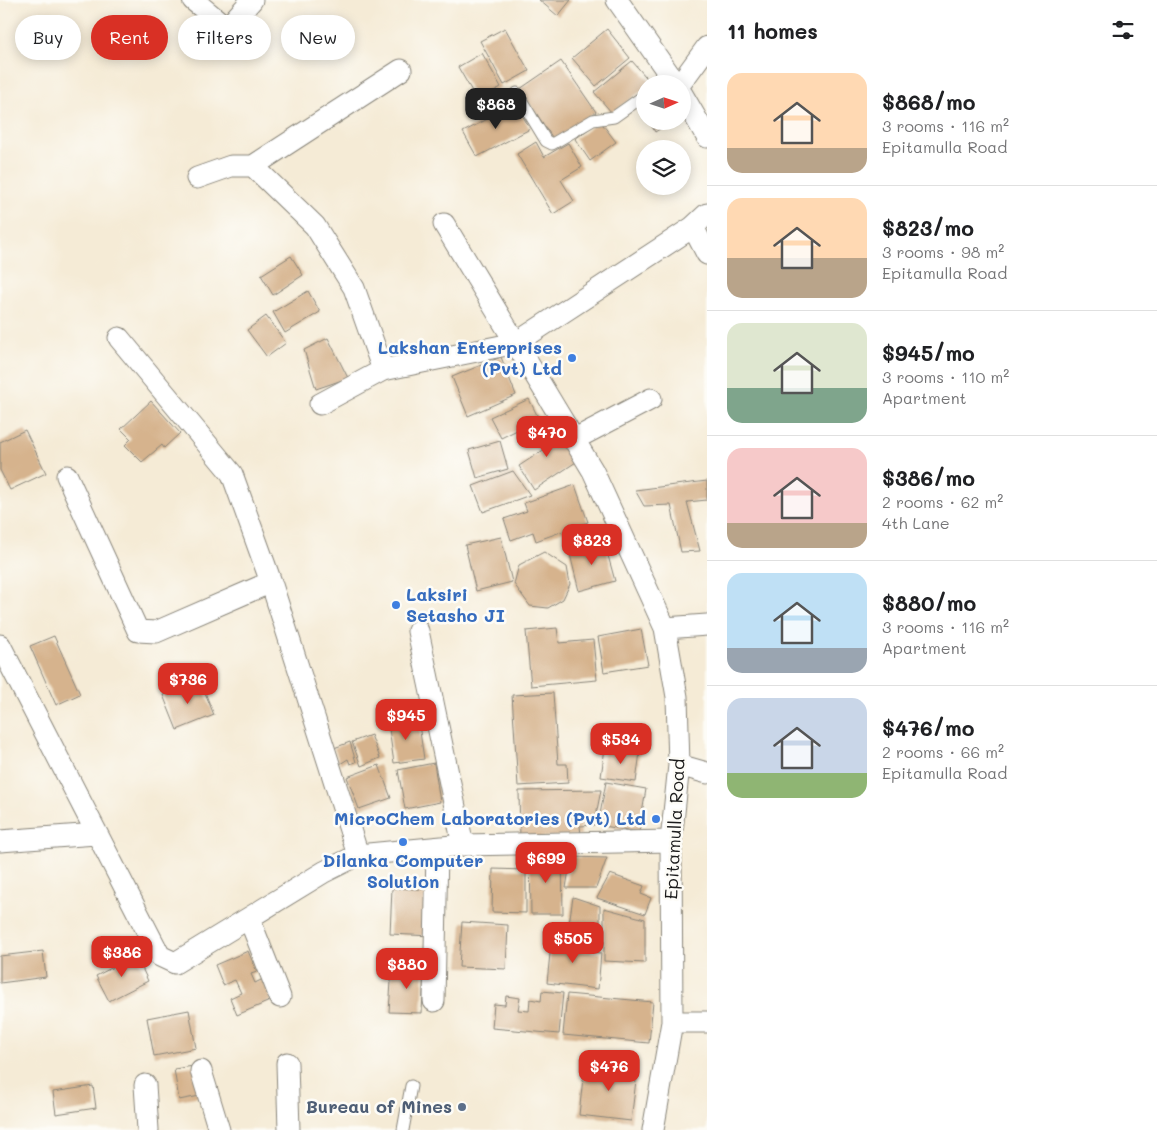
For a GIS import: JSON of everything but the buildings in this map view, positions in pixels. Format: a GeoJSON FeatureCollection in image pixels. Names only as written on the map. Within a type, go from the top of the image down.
{"type":"FeatureCollection","features":[{"type":"Feature","properties":{"kind":"street"},"geometry":{"type":"LineString","coordinates":[[193,0],[228,28],[252,0]]}},
{"type":"Feature","properties":{"kind":"street"},"geometry":{"type":"LineString","coordinates":[[618,0],[668,75]]}},
{"type":"Feature","properties":{"kind":"street"},"geometry":{"type":"LineString","coordinates":[[683,75],[707,47]]}},
{"type":"Feature","properties":{"kind":"street"},"geometry":{"type":"LineString","coordinates":[[197,178],[231,166],[253,166],[401,70]]}},
{"type":"Feature","properties":{"kind":"street"},"geometry":{"type":"LineString","coordinates":[[691,112],[707,138]]}},
{"type":"Feature","properties":{"kind":"street"},"geometry":{"type":"LineString","coordinates":[[253,166],[315,226],[354,288],[383,370]]}},
{"type":"Feature","properties":{"kind":"street"},"geometry":{"type":"LineString","coordinates":[[320,404],[383,370],[516,344],[700,221],[707,254]]}},
{"type":"Feature","properties":{"kind":"street","name":"Epitamulla Road"},"geometry":{"type":"LineString","coordinates":[[444,224],[593,471],[665,628],[677,697],[679,765],[671,841],[672,1022],[653,1130]]}},
{"type":"Feature","properties":{"kind":"street"},"geometry":{"type":"LineString","coordinates":[[119,338],[232,474],[271,582],[358,855]]}},
{"type":"Feature","properties":{"kind":"street"},"geometry":{"type":"LineString","coordinates":[[573,440],[651,399]]}},
{"type":"Feature","properties":{"kind":"street"},"geometry":{"type":"LineString","coordinates":[[67,476],[138,631],[156,632],[271,582]]}},
{"type":"Feature","properties":{"kind":"street"},"geometry":{"type":"LineString","coordinates":[[665,628],[707,625]]}},
{"type":"Feature","properties":{"kind":"street"},"geometry":{"type":"LineString","coordinates":[[418,631],[463,845]]}},
{"type":"Feature","properties":{"kind":"street"},"geometry":{"type":"LineString","coordinates":[[0,645],[160,956],[175,963],[324,872],[358,855],[437,849],[463,845],[671,841]]}},
{"type":"Feature","properties":{"kind":"street"},"geometry":{"type":"LineString","coordinates":[[679,765],[707,773]]}},
{"type":"Feature","properties":{"kind":"street"},"geometry":{"type":"LineString","coordinates":[[0,841],[96,834]]}},
{"type":"Feature","properties":{"kind":"street"},"geometry":{"type":"LineString","coordinates":[[434,1001],[437,849]]}},
{"type":"Feature","properties":{"kind":"street"},"geometry":{"type":"LineString","coordinates":[[249,918],[280,997]]}},
{"type":"Feature","properties":{"kind":"street"},"geometry":{"type":"LineString","coordinates":[[672,1022],[707,1022]]}},
{"type":"Feature","properties":{"kind":"street"},"geometry":{"type":"LineString","coordinates":[[287,1063],[288,1130]]}},
{"type":"Feature","properties":{"kind":"street"},"geometry":{"type":"LineString","coordinates":[[201,1071],[219,1130]]}},
{"type":"Feature","properties":{"kind":"street"},"geometry":{"type":"LineString","coordinates":[[145,1085],[148,1130]]}},
{"type":"Feature","properties":{"kind":"lane"},"geometry":{"type":"LineString","coordinates":[[517,93],[546,141],[552,144],[593,120],[614,117],[636,101]]}},
{"type":"Feature","properties":{"kind":"lane"},"geometry":{"type":"LineString","coordinates":[[403,1130],[411,1086]]}},
{"type":"Feature","properties":{"kind":"place","name":"Lakshan Enterprises (Pvt) Ltd"},"geometry":{"type":"Point","coordinates":[572,358]}},
{"type":"Feature","properties":{"kind":"place","name":"Laksiri Setasho JI"},"geometry":{"type":"Point","coordinates":[396,605]}},
{"type":"Feature","properties":{"kind":"place","name":"MicroChem Laboratories (Pvt) Ltd"},"geometry":{"type":"Point","coordinates":[656,819]}},
{"type":"Feature","properties":{"kind":"place","name":"Dilanka Computer Solution"},"geometry":{"type":"Point","coordinates":[403,842]}},
{"type":"Feature","properties":{"kind":"place","name":"Bureau of Mines"},"geometry":{"type":"Point","coordinates":[462,1107]}}]}
